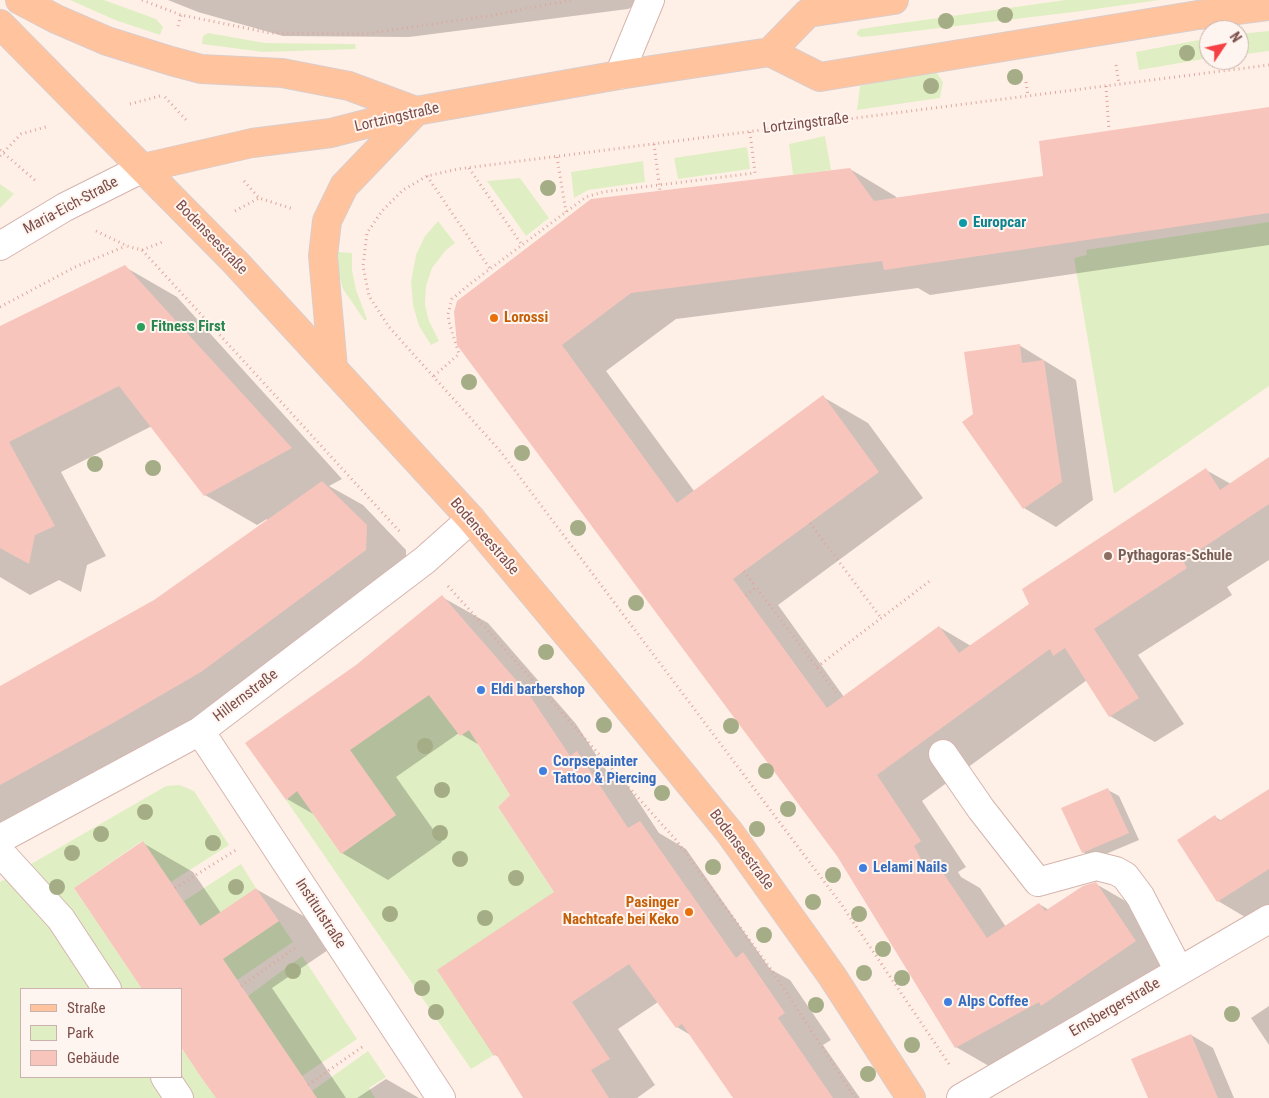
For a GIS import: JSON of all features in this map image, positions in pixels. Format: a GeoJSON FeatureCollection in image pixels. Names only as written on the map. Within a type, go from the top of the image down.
{"type":"FeatureCollection","features":[{"type":"Feature","properties":{"kind":"main road"},"geometry":{"type":"LineString","coordinates":[[20,0],[56,19],[108,41],[171,61],[201,68],[282,73],[349,86],[416,112],[344,186],[327,221],[323,256],[333,368]]}},
{"type":"Feature","properties":{"kind":"main road"},"geometry":{"type":"LineString","coordinates":[[894,0],[831,4],[808,13],[770,52],[820,77],[1198,15],[1269,6]]}},
{"type":"Feature","properties":{"kind":"main road","name":"Bodenseestraße"},"geometry":{"type":"LineString","coordinates":[[0,24],[236,263],[470,519],[598,670],[730,833],[832,976],[910,1098]]}},
{"type":"Feature","properties":{"kind":"main road","name":"Lortzingstraße"},"geometry":{"type":"LineString","coordinates":[[143,168],[252,143],[331,133],[416,112],[619,75],[770,52]]}},
{"type":"Feature","properties":{"kind":"street"},"geometry":{"type":"LineString","coordinates":[[619,75],[650,0]]}},
{"type":"Feature","properties":{"kind":"street","name":"Maria-Eich-Straße"},"geometry":{"type":"LineString","coordinates":[[0,246],[65,207],[143,168]]}},
{"type":"Feature","properties":{"kind":"street","name":"Hillernstraße"},"geometry":{"type":"LineString","coordinates":[[0,839],[200,731],[425,560],[470,519]]}},
{"type":"Feature","properties":{"kind":"street","name":"Institutstraße"},"geometry":{"type":"LineString","coordinates":[[200,731],[441,1098]]}},
{"type":"Feature","properties":{"kind":"street"},"geometry":{"type":"LineString","coordinates":[[943,754],[981,808],[1038,882],[1096,866],[1116,871],[1125,876],[1140,896],[1179,971]]}},
{"type":"Feature","properties":{"kind":"street"},"geometry":{"type":"LineString","coordinates":[[0,852],[61,919],[106,988]]}},
{"type":"Feature","properties":{"kind":"street","name":"Ernsbergerstraße"},"geometry":{"type":"LineString","coordinates":[[965,1096],[1269,919]]}},
{"type":"Feature","properties":{"kind":"street"},"geometry":{"type":"LineString","coordinates":[[166,1078],[179,1098]]}},
{"type":"Feature","properties":{"kind":"path"},"geometry":{"type":"LineString","coordinates":[[142,0],[181,15],[270,33],[364,34],[488,16],[571,0]]}},
{"type":"Feature","properties":{"kind":"path"},"geometry":{"type":"LineString","coordinates":[[1115,60],[1118,84]]}},
{"type":"Feature","properties":{"kind":"path","name":"Lortzingstraße"},"geometry":{"type":"LineString","coordinates":[[434,376],[389,327],[370,296],[363,266],[368,234],[382,211],[403,190],[427,176],[469,168],[557,156],[1269,65]]}},
{"type":"Feature","properties":{"kind":"path"},"geometry":{"type":"LineString","coordinates":[[1026,82],[1028,96]]}},
{"type":"Feature","properties":{"kind":"path"},"geometry":{"type":"LineString","coordinates":[[1106,86],[1109,130]]}},
{"type":"Feature","properties":{"kind":"path"},"geometry":{"type":"LineString","coordinates":[[750,132],[756,173],[603,192],[586,197],[490,269],[452,299],[448,314],[449,322],[460,354],[434,376],[501,452],[841,904],[965,1096]]}},
{"type":"Feature","properties":{"kind":"path"},"geometry":{"type":"LineString","coordinates":[[654,144],[660,191]]}},
{"type":"Feature","properties":{"kind":"path"},"geometry":{"type":"LineString","coordinates":[[557,156],[566,212]]}},
{"type":"Feature","properties":{"kind":"path"},"geometry":{"type":"LineString","coordinates":[[469,168],[522,245]]}},
{"type":"Feature","properties":{"kind":"path"},"geometry":{"type":"LineString","coordinates":[[427,176],[490,269]]}},
{"type":"Feature","properties":{"kind":"path"},"geometry":{"type":"LineString","coordinates":[[714,178],[715,184]]}},
{"type":"Feature","properties":{"kind":"path"},"geometry":{"type":"LineString","coordinates":[[0,307],[75,268],[118,249],[127,246],[142,250],[425,560],[676,840],[775,975],[855,1098]]}},
{"type":"Feature","properties":{"kind":"path"},"geometry":{"type":"LineString","coordinates":[[810,523],[881,618]]}},
{"type":"Feature","properties":{"kind":"path"},"geometry":{"type":"LineString","coordinates":[[744,571],[837,694]]}},
{"type":"Feature","properties":{"kind":"path"},"geometry":{"type":"LineString","coordinates":[[817,667],[931,580]]}},
{"type":"Feature","properties":{"kind":"path"},"geometry":{"type":"LineString","coordinates":[[746,596],[756,587]]}},
{"type":"Feature","properties":{"kind":"path"},"geometry":{"type":"LineString","coordinates":[[175,888],[244,845]]}},
{"type":"Feature","properties":{"kind":"path"},"geometry":{"type":"LineString","coordinates":[[241,986],[306,941]]}},
{"type":"Feature","properties":{"kind":"path"},"geometry":{"type":"LineString","coordinates":[[308,1084],[371,1041]]}},
{"type":"Feature","properties":{"kind":"green space"},"geometry":{"type":"Polygon","coordinates":[[[70,0],[104,0],[156,19],[163,27],[160,35],[115,20],[70,0]]]}},
{"type":"Feature","properties":{"kind":"green space"},"geometry":{"type":"Polygon","coordinates":[[[1065,0],[1160,0],[873,36],[861,37],[857,35],[860,29],[1065,0]]]}},
{"type":"Feature","properties":{"kind":"green space"},"geometry":{"type":"Polygon","coordinates":[[[1269,31],[1269,51],[1249,54],[1249,33],[1269,31]]]}},
{"type":"Feature","properties":{"kind":"green space"},"geometry":{"type":"Polygon","coordinates":[[[208,33],[265,43],[355,44],[356,49],[263,52],[202,44],[203,36],[208,33]]]}},
{"type":"Feature","properties":{"kind":"green space"},"geometry":{"type":"Polygon","coordinates":[[[1199,40],[1199,60],[1139,70],[1136,52],[1199,40]]]}},
{"type":"Feature","properties":{"kind":"green space"},"geometry":{"type":"Polygon","coordinates":[[[934,69],[943,82],[940,98],[857,110],[860,86],[934,69]]]}},
{"type":"Feature","properties":{"kind":"green space"},"geometry":{"type":"Polygon","coordinates":[[[825,136],[831,170],[793,175],[789,144],[825,136]]]}},
{"type":"Feature","properties":{"kind":"green space"},"geometry":{"type":"Polygon","coordinates":[[[747,147],[750,169],[678,179],[674,158],[747,147]]]}},
{"type":"Feature","properties":{"kind":"green space"},"geometry":{"type":"Polygon","coordinates":[[[643,161],[645,182],[588,190],[574,198],[571,172],[643,161]]]}},
{"type":"Feature","properties":{"kind":"green space"},"geometry":{"type":"Polygon","coordinates":[[[520,178],[549,218],[526,236],[487,181],[520,178]]]}},
{"type":"Feature","properties":{"kind":"green space"},"geometry":{"type":"Polygon","coordinates":[[[0,184],[14,194],[0,208],[0,184]]]}},
{"type":"Feature","properties":{"kind":"green space"},"geometry":{"type":"Polygon","coordinates":[[[438,221],[455,243],[446,250],[432,268],[426,286],[425,305],[429,321],[439,341],[431,345],[419,326],[413,305],[411,282],[416,255],[425,236],[438,221]]]}},
{"type":"Feature","properties":{"kind":"green space"},"geometry":{"type":"Polygon","coordinates":[[[1269,222],[1269,386],[1114,494],[1074,258],[1087,255],[1086,250],[1269,222]]]}},
{"type":"Feature","properties":{"kind":"green space"},"geometry":{"type":"Polygon","coordinates":[[[337,252],[352,253],[352,270],[356,290],[367,319],[365,321],[343,289],[338,271],[337,252]]]}},
{"type":"Feature","properties":{"kind":"green space"},"geometry":{"type":"Polygon","coordinates":[[[429,695],[460,736],[469,730],[510,795],[498,807],[554,892],[494,1055],[471,1069],[286,800],[297,791],[341,854],[396,815],[350,750],[429,695]]]}},
{"type":"Feature","properties":{"kind":"green space"},"geometry":{"type":"Polygon","coordinates":[[[180,785],[194,791],[229,845],[171,882],[142,841],[74,888],[141,988],[20,988],[20,1078],[182,1078],[182,1048],[216,1098],[0,1098],[0,882],[166,786],[180,785]]]}},
{"type":"Feature","properties":{"kind":"green space"},"geometry":{"type":"Polygon","coordinates":[[[241,864],[256,888],[239,900],[279,921],[293,942],[237,980],[184,901],[241,864]]]}},
{"type":"Feature","properties":{"kind":"green space"},"geometry":{"type":"Polygon","coordinates":[[[302,956],[357,1039],[302,1076],[248,996],[302,956]]]}},
{"type":"Feature","properties":{"kind":"green space"},"geometry":{"type":"Polygon","coordinates":[[[368,1051],[386,1077],[369,1088],[375,1098],[317,1098],[312,1091],[368,1051]]]}},
{"type":"Feature","properties":{"kind":"building"},"geometry":{"type":"Polygon","coordinates":[[[1269,107],[1269,213],[884,270],[882,261],[631,293],[562,345],[677,503],[823,395],[879,472],[733,579],[827,708],[939,626],[959,653],[1029,604],[1022,589],[1206,468],[1220,490],[1269,457],[1269,504],[1183,561],[1187,568],[1094,629],[1139,698],[1109,717],[1065,648],[1053,656],[1050,649],[877,775],[921,841],[914,846],[924,865],[935,861],[987,938],[1039,903],[1045,911],[1083,886],[1096,882],[1136,941],[1041,1006],[1039,1002],[955,1048],[837,856],[457,345],[454,312],[457,301],[591,199],[850,168],[874,201],[1043,176],[1039,141],[1269,107]]]}},
{"type":"Feature","properties":{"kind":"building"},"geometry":{"type":"Polygon","coordinates":[[[125,265],[292,448],[204,496],[119,386],[9,442],[55,526],[35,535],[29,564],[0,548],[0,326],[125,265]]]}},
{"type":"Feature","properties":{"kind":"building"},"geometry":{"type":"Polygon","coordinates":[[[1020,344],[1022,363],[1044,360],[1062,482],[1023,509],[962,422],[973,414],[964,352],[1020,344]]]}},
{"type":"Feature","properties":{"kind":"building"},"geometry":{"type":"Polygon","coordinates":[[[322,481],[367,525],[366,550],[201,672],[0,785],[0,686],[154,600],[322,481]]]}},
{"type":"Feature","properties":{"kind":"building"},"geometry":{"type":"Polygon","coordinates":[[[442,595],[530,696],[570,756],[577,751],[628,828],[640,821],[736,958],[743,952],[785,1013],[778,1018],[833,1098],[733,1098],[682,1024],[676,1028],[629,964],[572,1002],[610,1059],[591,1070],[609,1098],[523,1098],[496,1054],[494,1056],[437,970],[554,892],[498,807],[510,795],[469,730],[460,736],[429,695],[350,750],[396,815],[341,854],[297,791],[286,800],[245,743],[356,665],[442,595]]]}},
{"type":"Feature","properties":{"kind":"building"},"geometry":{"type":"Polygon","coordinates":[[[1108,788],[1129,833],[1082,853],[1061,808],[1108,788]]]}},
{"type":"Feature","properties":{"kind":"building"},"geometry":{"type":"Polygon","coordinates":[[[1269,789],[1269,869],[1217,902],[1177,840],[1215,815],[1219,821],[1269,789]]]}},
{"type":"Feature","properties":{"kind":"building"},"geometry":{"type":"Polygon","coordinates":[[[143,841],[200,926],[256,888],[279,921],[223,959],[317,1098],[216,1098],[182,1048],[182,988],[141,988],[74,888],[143,841]]]}},
{"type":"Feature","properties":{"kind":"building"},"geometry":{"type":"Polygon","coordinates":[[[1191,1034],[1218,1098],[1148,1098],[1131,1059],[1191,1034]]]}},
{"type":"Feature","properties":{"kind":"place","name":"Europcar"},"geometry":{"type":"Point","coordinates":[963,223]}},
{"type":"Feature","properties":{"kind":"place","name":"Lorossi"},"geometry":{"type":"Point","coordinates":[494,318]}},
{"type":"Feature","properties":{"kind":"place","name":"Fitness First"},"geometry":{"type":"Point","coordinates":[141,327]}},
{"type":"Feature","properties":{"kind":"place","name":"Pythagoras-Schule"},"geometry":{"type":"Point","coordinates":[1108,556]}},
{"type":"Feature","properties":{"kind":"place","name":"Eldi barbershop"},"geometry":{"type":"Point","coordinates":[481,690]}},
{"type":"Feature","properties":{"kind":"place","name":"Corpsepainter Tattoo & Piercing"},"geometry":{"type":"Point","coordinates":[543,771]}},
{"type":"Feature","properties":{"kind":"place","name":"Lelami Nails"},"geometry":{"type":"Point","coordinates":[863,868]}},
{"type":"Feature","properties":{"kind":"place","name":"Pasinger Nachtcafe bei Keko"},"geometry":{"type":"Point","coordinates":[689,912]}},
{"type":"Feature","properties":{"kind":"place","name":"Alps Coffee"},"geometry":{"type":"Point","coordinates":[948,1002]}}]}
